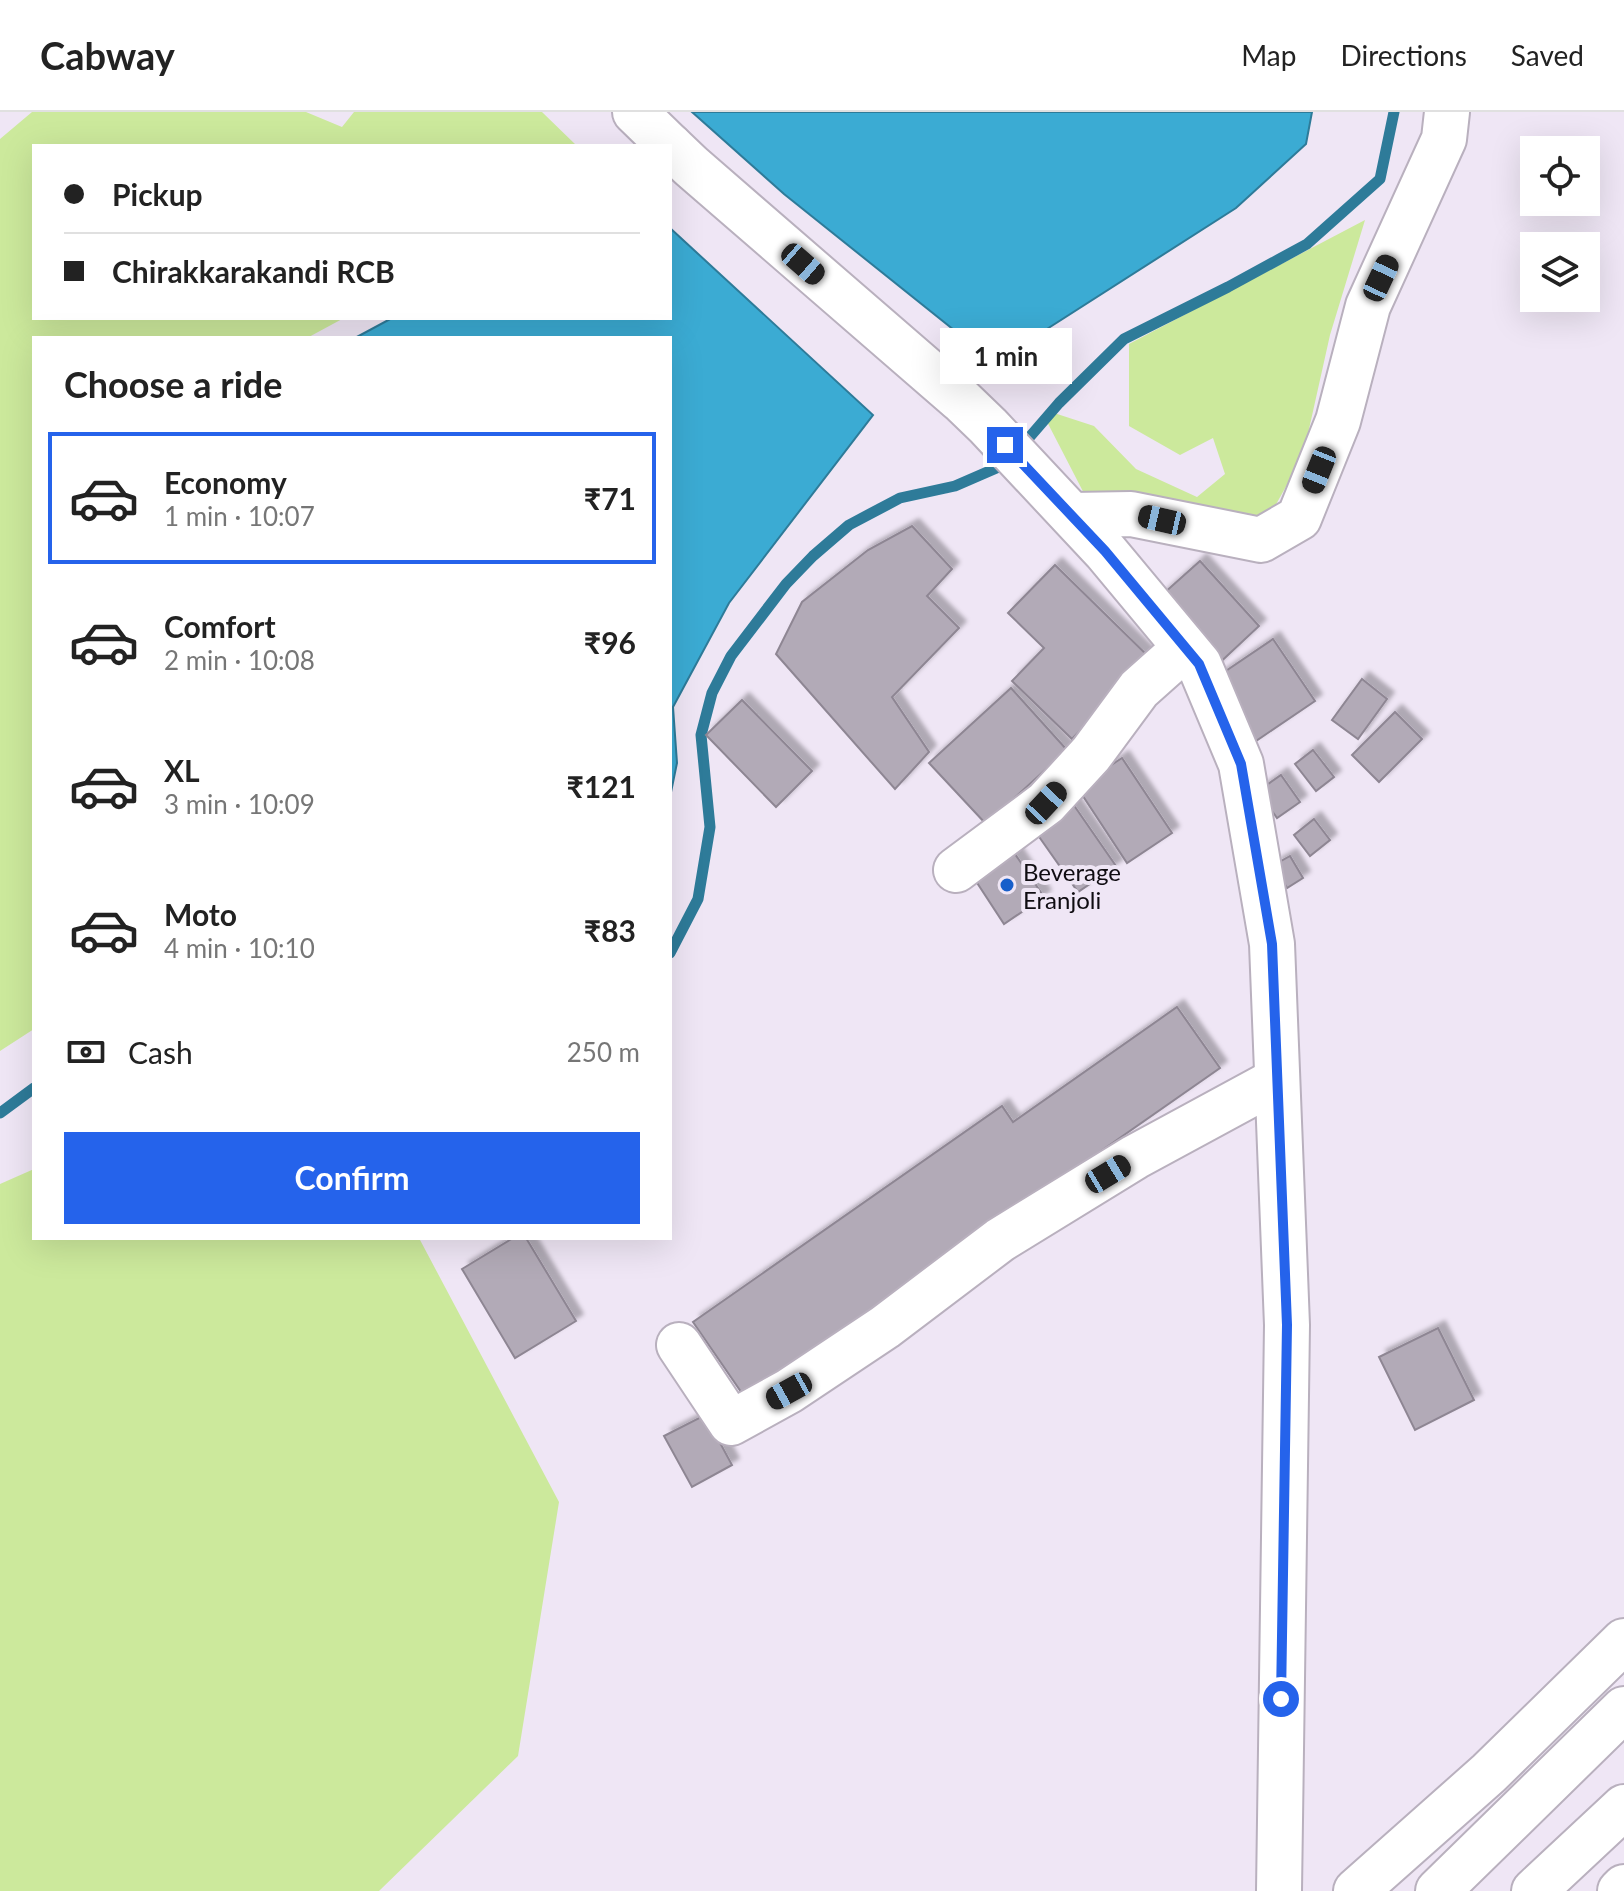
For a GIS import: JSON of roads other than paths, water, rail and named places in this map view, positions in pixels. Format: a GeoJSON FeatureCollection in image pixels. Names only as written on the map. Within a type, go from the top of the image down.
{"type":"FeatureCollection","features":[{"type":"Feature","properties":{"kind":"main road"},"geometry":{"type":"LineString","coordinates":[[635,112],[668,144]]}},
{"type":"Feature","properties":{"kind":"main road"},"geometry":{"type":"LineString","coordinates":[[1065,508],[1131,514],[1261,540],[1299,518],[1338,421],[1368,306],[1444,139],[1447,112]]}},
{"type":"Feature","properties":{"kind":"main road"},"geometry":{"type":"LineString","coordinates":[[672,148],[988,426],[1105,551],[1199,664],[1241,764],[1272,944],[1287,1325],[1279,1891]]}},
{"type":"Feature","properties":{"kind":"main road"},"geometry":{"type":"LineString","coordinates":[[956,870],[1046,803],[1091,754],[1139,689],[1185,648]]}},
{"type":"Feature","properties":{"kind":"main road"},"geometry":{"type":"LineString","coordinates":[[679,1345],[731,1423],[789,1391],[885,1327],[1000,1240],[1135,1157],[1277,1080]]}},
{"type":"Feature","properties":{"kind":"main road"},"geometry":{"type":"LineString","coordinates":[[1356,1891],[1489,1773],[1624,1641]]}},
{"type":"Feature","properties":{"kind":"main road"},"geometry":{"type":"LineString","coordinates":[[1438,1891],[1624,1709]]}},
{"type":"Feature","properties":{"kind":"main road"},"geometry":{"type":"LineString","coordinates":[[1534,1891],[1624,1807]]}},
{"type":"Feature","properties":{"kind":"main road"},"geometry":{"type":"LineString","coordinates":[[1620,1891],[1624,1887]]}},
{"type":"Feature","properties":{"kind":"water"},"geometry":{"type":"Polygon","coordinates":[[[692,112],[1312,112],[1306,144],[1236,208],[1025,343],[959,334],[784,194],[692,112]]]}},
{"type":"Feature","properties":{"kind":"water"},"geometry":{"type":"Polygon","coordinates":[[[672,230],[873,415],[729,603],[673,707],[677,763],[672,787],[672,336],[359,336],[388,320],[672,320],[672,230]]]}},
{"type":"Feature","properties":{"kind":"waterway"},"geometry":{"type":"LineString","coordinates":[[1021,447],[1059,403],[1124,339],[1307,244],[1380,179],[1394,112]]}},
{"type":"Feature","properties":{"kind":"waterway"},"geometry":{"type":"LineString","coordinates":[[672,949],[698,899],[710,827],[701,735],[712,693],[731,656],[786,584],[849,525],[900,498],[955,486],[1008,463]]}},
{"type":"Feature","properties":{"kind":"waterway"},"geometry":{"type":"LineString","coordinates":[[0,1113],[32,1089]]}},
{"type":"Feature","properties":{"kind":"place","name":"Beverage Eranjoli"},"geometry":{"type":"Point","coordinates":[1007,885]}}]}
